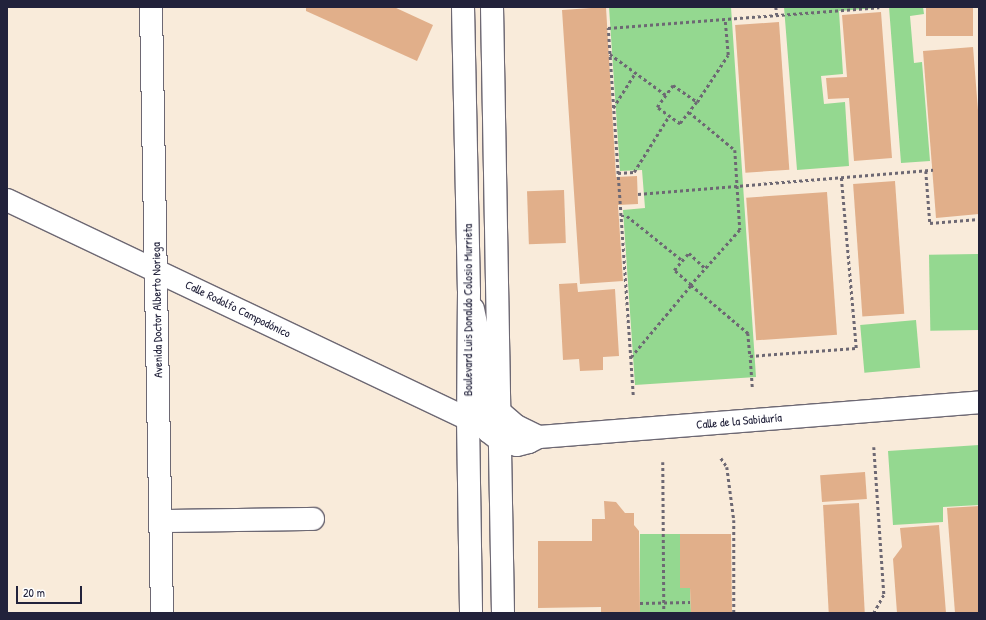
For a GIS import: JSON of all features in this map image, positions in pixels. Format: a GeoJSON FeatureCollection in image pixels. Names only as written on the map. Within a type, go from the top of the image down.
{"type":"FeatureCollection","features":[{"type":"Feature","properties":{"kind":"street","name":"Avenida Doctor Alberto Noriega"},"geometry":{"type":"LineString","coordinates":[[152,7],[162,613]]}},
{"type":"Feature","properties":{"kind":"street","name":"Boulevard Luis Donaldo Colosio Murrieta"},"geometry":{"type":"LineString","coordinates":[[463,7],[469,291],[468,419],[472,613]]}},
{"type":"Feature","properties":{"kind":"street"},"geometry":{"type":"LineString","coordinates":[[492,7],[503,613]]}},
{"type":"Feature","properties":{"kind":"street","name":"Calle Rodolfo Campodónico"},"geometry":{"type":"LineString","coordinates":[[7,200],[468,419]]}},
{"type":"Feature","properties":{"kind":"street"},"geometry":{"type":"LineString","coordinates":[[469,291],[481,346],[483,413],[488,431],[501,441]]}},
{"type":"Feature","properties":{"kind":"street","name":"Calle de la Sabiduría"},"geometry":{"type":"LineString","coordinates":[[501,441],[517,445],[529,442],[539,437],[979,402]]}},
{"type":"Feature","properties":{"kind":"street"},"geometry":{"type":"LineString","coordinates":[[500,412],[516,426],[539,437]]}},
{"type":"Feature","properties":{"kind":"street"},"geometry":{"type":"LineString","coordinates":[[161,520],[312,520]]}},
{"type":"Feature","properties":{"kind":"path"},"geometry":{"type":"LineString","coordinates":[[776,7],[777,15]]}},
{"type":"Feature","properties":{"kind":"path"},"geometry":{"type":"LineString","coordinates":[[633,395],[608,28],[879,7]]}},
{"type":"Feature","properties":{"kind":"path"},"geometry":{"type":"LineString","coordinates":[[697,102],[673,85],[657,107],[680,124],[697,102],[728,55],[725,19]]}},
{"type":"Feature","properties":{"kind":"path"},"geometry":{"type":"LineString","coordinates":[[610,54],[666,95]]}},
{"type":"Feature","properties":{"kind":"path"},"geometry":{"type":"LineString","coordinates":[[613,108],[635,73]]}},
{"type":"Feature","properties":{"kind":"path"},"geometry":{"type":"LineString","coordinates":[[630,357],[740,230],[735,150],[689,112]]}},
{"type":"Feature","properties":{"kind":"path"},"geometry":{"type":"LineString","coordinates":[[618,173],[634,172],[669,116]]}},
{"type":"Feature","properties":{"kind":"path"},"geometry":{"type":"LineString","coordinates":[[926,170],[930,223],[979,219]]}},
{"type":"Feature","properties":{"kind":"path"},"geometry":{"type":"LineString","coordinates":[[638,194],[933,170]]}},
{"type":"Feature","properties":{"kind":"path"},"geometry":{"type":"LineString","coordinates":[[750,356],[856,348],[841,177]]}},
{"type":"Feature","properties":{"kind":"path"},"geometry":{"type":"LineString","coordinates":[[621,216],[627,216],[682,260]]}},
{"type":"Feature","properties":{"kind":"path"},"geometry":{"type":"LineString","coordinates":[[706,268],[689,253],[674,270],[748,333],[752,387]]}},
{"type":"Feature","properties":{"kind":"path"},"geometry":{"type":"LineString","coordinates":[[874,448],[884,595],[874,613]]}},
{"type":"Feature","properties":{"kind":"path"},"geometry":{"type":"LineString","coordinates":[[721,458],[727,467],[734,520],[734,613]]}},
{"type":"Feature","properties":{"kind":"path"},"geometry":{"type":"LineString","coordinates":[[663,462],[664,613]]}},
{"type":"Feature","properties":{"kind":"path"},"geometry":{"type":"LineString","coordinates":[[640,603],[690,602]]}},
{"type":"Feature","properties":{"kind":"green space"},"geometry":{"type":"Polygon","coordinates":[[[609,7],[731,7],[756,377],[635,385],[623,210],[645,208],[642,170],[620,171],[609,7]]]}},
{"type":"Feature","properties":{"kind":"green space"},"geometry":{"type":"Polygon","coordinates":[[[784,7],[889,7],[839,11],[843,74],[821,76],[824,104],[845,102],[849,166],[797,170],[784,7]]]}},
{"type":"Feature","properties":{"kind":"green space"},"geometry":{"type":"Polygon","coordinates":[[[889,7],[923,7],[924,14],[910,16],[914,63],[922,62],[930,161],[901,163],[889,7]]]}},
{"type":"Feature","properties":{"kind":"green space"},"geometry":{"type":"Polygon","coordinates":[[[978,254],[979,330],[930,331],[929,255],[978,254]]]}},
{"type":"Feature","properties":{"kind":"green space"},"geometry":{"type":"Polygon","coordinates":[[[916,320],[920,368],[864,373],[860,325],[916,320]]]}},
{"type":"Feature","properties":{"kind":"green space"},"geometry":{"type":"Polygon","coordinates":[[[979,445],[979,505],[943,507],[943,522],[893,525],[888,451],[979,445]]]}},
{"type":"Feature","properties":{"kind":"green space"},"geometry":{"type":"Polygon","coordinates":[[[640,534],[680,534],[680,588],[690,588],[691,613],[640,613],[640,534]]]}},
{"type":"Feature","properties":{"kind":"building"},"geometry":{"type":"Polygon","coordinates":[[[306,7],[394,7],[433,25],[417,61],[306,11],[306,7]]]}},
{"type":"Feature","properties":{"kind":"building"},"geometry":{"type":"Polygon","coordinates":[[[606,7],[616,177],[637,176],[638,204],[618,205],[623,281],[580,284],[562,10],[606,7]]]}},
{"type":"Feature","properties":{"kind":"building"},"geometry":{"type":"Polygon","coordinates":[[[926,7],[973,7],[973,36],[926,36],[926,7]]]}},
{"type":"Feature","properties":{"kind":"building"},"geometry":{"type":"Polygon","coordinates":[[[881,12],[892,158],[854,161],[849,98],[828,99],[826,78],[847,77],[842,15],[881,12]]]}},
{"type":"Feature","properties":{"kind":"building"},"geometry":{"type":"Polygon","coordinates":[[[779,22],[789,170],[745,173],[735,25],[779,22]]]}},
{"type":"Feature","properties":{"kind":"building"},"geometry":{"type":"Polygon","coordinates":[[[973,47],[979,123],[979,214],[936,218],[923,51],[973,47]]]}},
{"type":"Feature","properties":{"kind":"building"},"geometry":{"type":"Polygon","coordinates":[[[895,181],[904,314],[862,317],[853,184],[895,181]]]}},
{"type":"Feature","properties":{"kind":"building"},"geometry":{"type":"Polygon","coordinates":[[[564,190],[566,243],[529,244],[527,191],[564,190]]]}},
{"type":"Feature","properties":{"kind":"building"},"geometry":{"type":"Polygon","coordinates":[[[827,192],[837,335],[756,340],[746,198],[827,192]]]}},
{"type":"Feature","properties":{"kind":"building"},"geometry":{"type":"Polygon","coordinates":[[[577,283],[578,292],[615,289],[619,356],[603,357],[603,370],[580,371],[579,359],[563,360],[559,284],[577,283]]]}},
{"type":"Feature","properties":{"kind":"building"},"geometry":{"type":"Polygon","coordinates":[[[865,472],[867,499],[822,502],[820,475],[865,472]]]}},
{"type":"Feature","properties":{"kind":"building"},"geometry":{"type":"Polygon","coordinates":[[[604,501],[616,502],[625,513],[634,513],[634,525],[639,531],[640,613],[601,613],[601,607],[538,608],[538,541],[592,541],[592,519],[605,519],[604,501]]]}},
{"type":"Feature","properties":{"kind":"building"},"geometry":{"type":"Polygon","coordinates":[[[859,503],[865,613],[829,613],[823,505],[859,503]]]}},
{"type":"Feature","properties":{"kind":"building"},"geometry":{"type":"Polygon","coordinates":[[[979,506],[979,613],[955,613],[947,508],[979,506]]]}},
{"type":"Feature","properties":{"kind":"building"},"geometry":{"type":"Polygon","coordinates":[[[939,525],[946,613],[897,613],[893,559],[902,547],[900,528],[939,525]]]}},
{"type":"Feature","properties":{"kind":"building"},"geometry":{"type":"Polygon","coordinates":[[[680,534],[731,534],[732,613],[691,613],[690,588],[680,588],[680,534]]]}}]}
